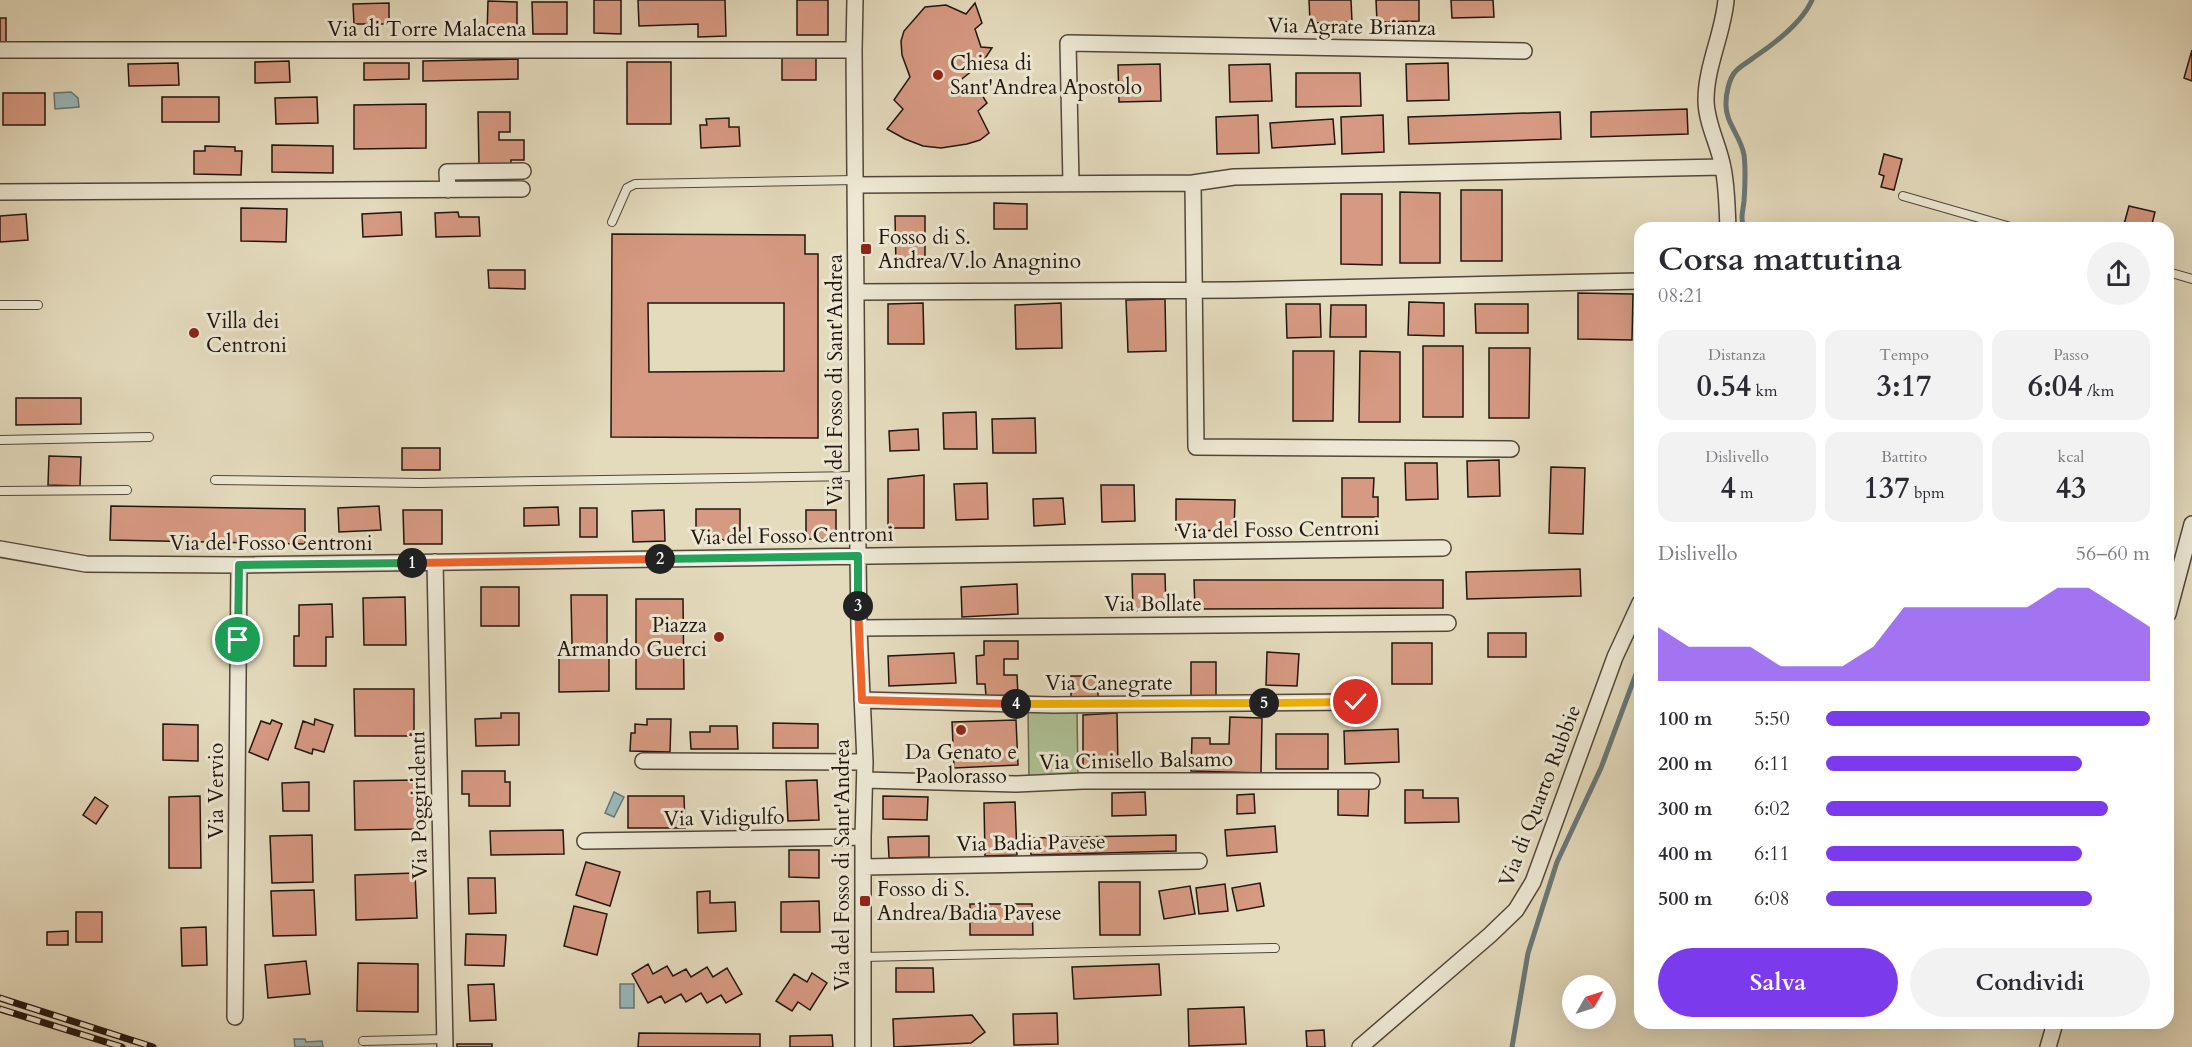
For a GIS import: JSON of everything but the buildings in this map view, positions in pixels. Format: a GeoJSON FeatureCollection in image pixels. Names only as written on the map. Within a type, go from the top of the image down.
{"type":"FeatureCollection","features":[{"type":"Feature","properties":{"kind":"street","name":"Via del Fosso di Sant'Andrea"},"geometry":{"type":"LineString","coordinates":[[855,0],[858,556],[865,762],[863,1047]]}},
{"type":"Feature","properties":{"kind":"street"},"geometry":{"type":"LineString","coordinates":[[1726,0],[1706,98],[1708,116],[1723,167],[1728,222]]}},
{"type":"Feature","properties":{"kind":"street","name":"Via Agrate Brianza"},"geometry":{"type":"LineString","coordinates":[[1071,183],[1068,43],[1524,51]]}},
{"type":"Feature","properties":{"kind":"street","name":"Via di Torre Malacena"},"geometry":{"type":"LineString","coordinates":[[0,50],[854,50]]}},
{"type":"Feature","properties":{"kind":"street"},"geometry":{"type":"LineString","coordinates":[[855,182],[1193,183],[1234,177],[1723,167]]}},
{"type":"Feature","properties":{"kind":"street"},"geometry":{"type":"LineString","coordinates":[[448,190],[447,172],[523,171]]}},
{"type":"Feature","properties":{"kind":"street"},"geometry":{"type":"LineString","coordinates":[[1193,183],[1196,447],[1511,449]]}},
{"type":"Feature","properties":{"kind":"street"},"geometry":{"type":"LineString","coordinates":[[0,192],[522,189]]}},
{"type":"Feature","properties":{"kind":"street"},"geometry":{"type":"LineString","coordinates":[[856,292],[1193,291],[1634,281]]}},
{"type":"Feature","properties":{"kind":"street"},"geometry":{"type":"LineString","coordinates":[[2174,592],[2192,524]]}},
{"type":"Feature","properties":{"kind":"street","name":"Via del Fosso Centroni"},"geometry":{"type":"LineString","coordinates":[[0,549],[86,564],[239,565],[1443,549]]}},
{"type":"Feature","properties":{"kind":"street","name":"Via Poggiridenti"},"geometry":{"type":"LineString","coordinates":[[435,562],[445,1043]]}},
{"type":"Feature","properties":{"kind":"street","name":"Via Vervio"},"geometry":{"type":"LineString","coordinates":[[235,1017],[239,565]]}},
{"type":"Feature","properties":{"kind":"street","name":"Via di Quarto Rubbie"},"geometry":{"type":"LineString","coordinates":[[1360,1047],[1510,917],[1524,899],[1538,868],[1615,657],[1634,616]]}},
{"type":"Feature","properties":{"kind":"street","name":"Via Bollate"},"geometry":{"type":"LineString","coordinates":[[859,628],[1448,623]]}},
{"type":"Feature","properties":{"kind":"street","name":"Via Canegrate"},"geometry":{"type":"LineString","coordinates":[[862,700],[1053,705],[1356,702]]}},
{"type":"Feature","properties":{"kind":"street"},"geometry":{"type":"LineString","coordinates":[[643,761],[865,762]]}},
{"type":"Feature","properties":{"kind":"street","name":"Via Cinisello Balsamo"},"geometry":{"type":"LineString","coordinates":[[865,780],[1016,784],[1083,781],[1372,781]]}},
{"type":"Feature","properties":{"kind":"street","name":"Via Vidigulfo"},"geometry":{"type":"LineString","coordinates":[[585,841],[863,837]]}},
{"type":"Feature","properties":{"kind":"street","name":"Via Badia Pavese"},"geometry":{"type":"LineString","coordinates":[[863,867],[1200,861]]}},
{"type":"Feature","properties":{"kind":"street"},"geometry":{"type":"LineString","coordinates":[[2048,1047],[2053,1029]]}},
{"type":"Feature","properties":{"kind":"lane"},"geometry":{"type":"LineString","coordinates":[[612,222],[627,188],[635,184],[855,182]]}},
{"type":"Feature","properties":{"kind":"lane"},"geometry":{"type":"LineString","coordinates":[[1903,196],[1993,222]]}},
{"type":"Feature","properties":{"kind":"lane"},"geometry":{"type":"LineString","coordinates":[[2174,274],[2192,279]]}},
{"type":"Feature","properties":{"kind":"lane"},"geometry":{"type":"LineString","coordinates":[[0,305],[38,305]]}},
{"type":"Feature","properties":{"kind":"lane"},"geometry":{"type":"LineString","coordinates":[[0,440],[149,437]]}},
{"type":"Feature","properties":{"kind":"lane"},"geometry":{"type":"LineString","coordinates":[[214,480],[420,483],[857,476]]}},
{"type":"Feature","properties":{"kind":"lane"},"geometry":{"type":"LineString","coordinates":[[0,491],[127,490]]}},
{"type":"Feature","properties":{"kind":"lane"},"geometry":{"type":"LineString","coordinates":[[863,957],[1275,948]]}},
{"type":"Feature","properties":{"kind":"lane"},"geometry":{"type":"LineString","coordinates":[[363,1041],[445,1043]]}},
{"type":"Feature","properties":{"kind":"green space"},"geometry":{"type":"Polygon","coordinates":[[[1028,711],[1077,711],[1078,776],[1029,777],[1028,711]]]}},
{"type":"Feature","properties":{"kind":"water"},"geometry":{"type":"Polygon","coordinates":[[[71,92],[78,98],[79,107],[55,109],[54,93],[71,92]]]}},
{"type":"Feature","properties":{"kind":"water"},"geometry":{"type":"Polygon","coordinates":[[[614,792],[624,797],[614,817],[605,813],[614,792]]]}},
{"type":"Feature","properties":{"kind":"water"},"geometry":{"type":"Polygon","coordinates":[[[620,984],[634,984],[634,1008],[620,1008],[620,984]]]}},
{"type":"Feature","properties":{"kind":"water"},"geometry":{"type":"Polygon","coordinates":[[[294,1039],[305,1039],[306,1042],[322,1041],[323,1047],[295,1047],[294,1039]]]}},
{"type":"Feature","properties":{"kind":"waterway"},"geometry":{"type":"LineString","coordinates":[[1743,222],[1744,155],[1726,110],[1728,87],[1737,70],[1787,32],[1802,17],[1812,0]]}},
{"type":"Feature","properties":{"kind":"waterway"},"geometry":{"type":"LineString","coordinates":[[1512,1047],[1528,953],[1557,862],[1601,768],[1634,679]]}},
{"type":"Feature","properties":{"kind":"railway"},"geometry":{"type":"LineString","coordinates":[[0,998],[153,1047]]}},
{"type":"Feature","properties":{"kind":"railway"},"geometry":{"type":"LineString","coordinates":[[0,1009],[122,1047]]}},
{"type":"Feature","properties":{"kind":"place","name":"Chiesa di Sant'Andrea Apostolo"},"geometry":{"type":"Point","coordinates":[938,75]}},
{"type":"Feature","properties":{"kind":"place","name":"Fosso di S. Andrea/V.lo Anagnino"},"geometry":{"type":"Point","coordinates":[866,249]}},
{"type":"Feature","properties":{"kind":"place","name":"Villa dei Centroni"},"geometry":{"type":"Point","coordinates":[194,333]}},
{"type":"Feature","properties":{"kind":"place","name":"Piazza Armando Guerci"},"geometry":{"type":"Point","coordinates":[719,637]}},
{"type":"Feature","properties":{"kind":"place","name":"Da Genato e Paolorasso"},"geometry":{"type":"Point","coordinates":[961,730]}},
{"type":"Feature","properties":{"kind":"place","name":"Fosso di S. Andrea/Badia Pavese"},"geometry":{"type":"Point","coordinates":[865,901]}},
{"type":"Feature","properties":{"kind":"route"},"geometry":{"type":"LineString","coordinates":[[238,640],[239,565],[858,556],[862,700],[1053,705],[1356,702]]}}]}
